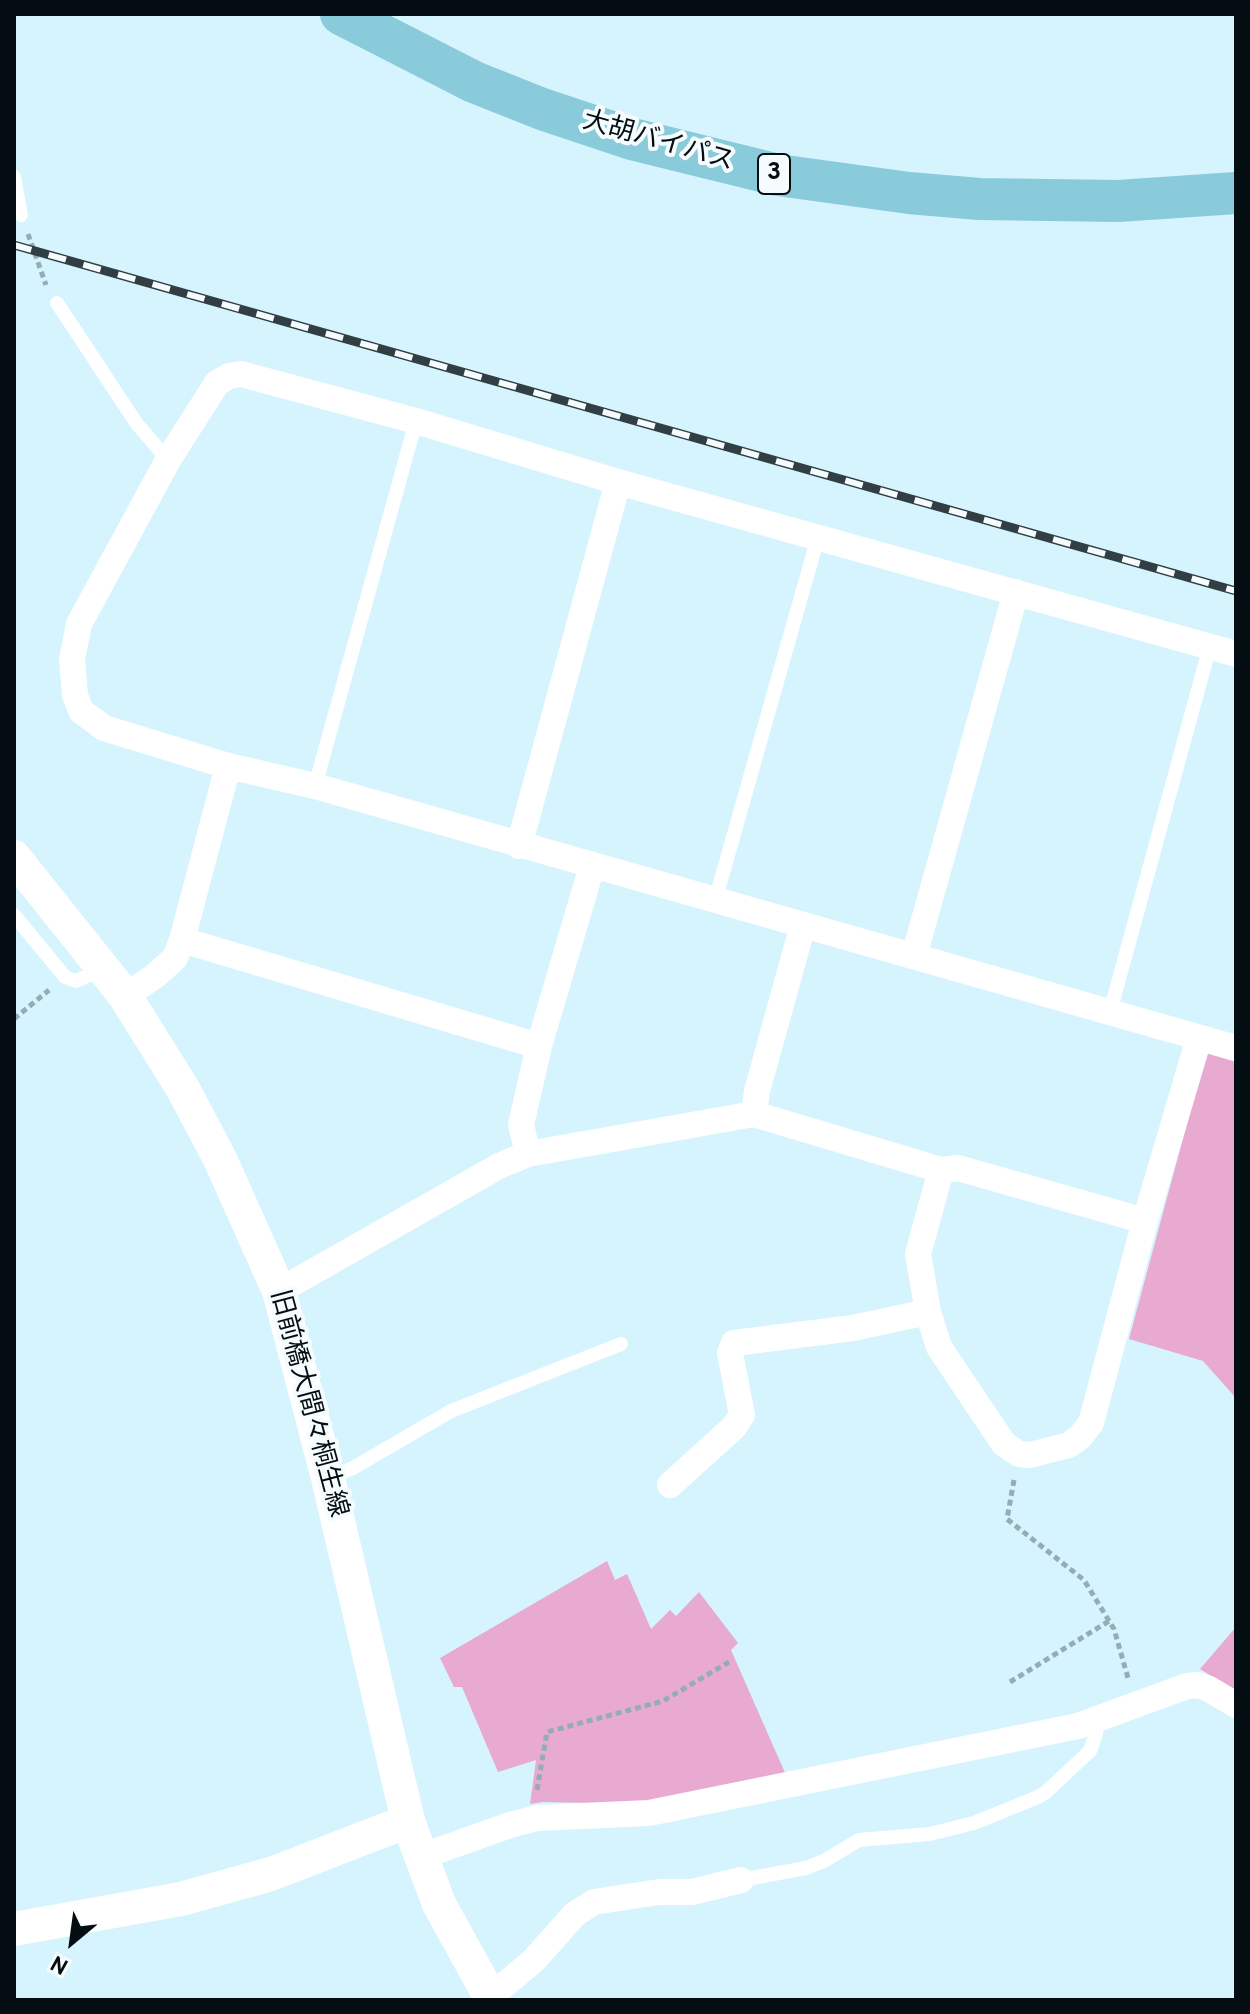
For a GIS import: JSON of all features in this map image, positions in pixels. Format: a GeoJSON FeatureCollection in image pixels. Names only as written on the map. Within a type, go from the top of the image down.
{"type":"FeatureCollection","features":[{"type":"Feature","properties":{"kind":"main road","name":"大胡バイパス"},"geometry":{"type":"LineString","coordinates":[[341,14],[474,82],[542,109],[632,139],[778,175],[979,199],[1118,201],[1236,193]]}},
{"type":"Feature","properties":{"kind":"street"},"geometry":{"type":"LineString","coordinates":[[1236,654],[241,374],[217,383],[168,460],[79,624],[72,659],[75,695],[81,711],[104,728],[228,766],[315,786],[1236,1048]]}},
{"type":"Feature","properties":{"kind":"street"},"geometry":{"type":"LineString","coordinates":[[519,846],[618,482]]}},
{"type":"Feature","properties":{"kind":"street"},"geometry":{"type":"LineString","coordinates":[[914,956],[1016,592]]}},
{"type":"Feature","properties":{"kind":"street"},"geometry":{"type":"LineString","coordinates":[[125,996],[175,958],[228,766]]}},
{"type":"Feature","properties":{"kind":"street","name":"旧前橋大間々桐生線"},"geometry":{"type":"LineString","coordinates":[[14,857],[125,996],[183,1089],[220,1159],[279,1291],[328,1478],[408,1821],[439,1904],[491,1998]]}},
{"type":"Feature","properties":{"kind":"street"},"geometry":{"type":"LineString","coordinates":[[528,1154],[521,1125],[539,1046],[592,866]]}},
{"type":"Feature","properties":{"kind":"street"},"geometry":{"type":"LineString","coordinates":[[754,1114],[757,1091],[803,925]]}},
{"type":"Feature","properties":{"kind":"street"},"geometry":{"type":"LineString","coordinates":[[182,940],[539,1046]]}},
{"type":"Feature","properties":{"kind":"street"},"geometry":{"type":"LineString","coordinates":[[941,1170],[918,1254],[928,1312],[939,1347],[1004,1444],[1019,1454],[1030,1455],[1069,1445],[1091,1423],[1145,1221],[1199,1038]]}},
{"type":"Feature","properties":{"kind":"street"},"geometry":{"type":"LineString","coordinates":[[279,1291],[499,1166],[528,1154],[754,1114],[941,1170],[958,1168],[1145,1221]]}},
{"type":"Feature","properties":{"kind":"street"},"geometry":{"type":"LineString","coordinates":[[670,1485],[734,1427],[742,1415],[730,1353],[734,1343],[853,1328],[928,1312]]}},
{"type":"Feature","properties":{"kind":"street"},"geometry":{"type":"LineString","coordinates":[[420,1857],[537,1818],[649,1813],[983,1747],[1096,1720],[1187,1686],[1198,1685],[1236,1705]]}},
{"type":"Feature","properties":{"kind":"street"},"geometry":{"type":"LineString","coordinates":[[14,1929],[211,1891],[271,1874],[408,1821]]}},
{"type":"Feature","properties":{"kind":"street"},"geometry":{"type":"LineString","coordinates":[[491,1998],[533,1961],[575,1914],[594,1902],[659,1892],[692,1892],[741,1880]]}},
{"type":"Feature","properties":{"kind":"lane"},"geometry":{"type":"LineString","coordinates":[[14,177],[21,215]]}},
{"type":"Feature","properties":{"kind":"lane"},"geometry":{"type":"LineString","coordinates":[[57,303],[137,424],[168,460]]}},
{"type":"Feature","properties":{"kind":"lane"},"geometry":{"type":"LineString","coordinates":[[315,786],[416,421]]}},
{"type":"Feature","properties":{"kind":"lane"},"geometry":{"type":"LineString","coordinates":[[715,901],[818,537]]}},
{"type":"Feature","properties":{"kind":"lane"},"geometry":{"type":"LineString","coordinates":[[1110,1012],[1210,646]]}},
{"type":"Feature","properties":{"kind":"lane"},"geometry":{"type":"LineString","coordinates":[[14,915],[65,977],[76,981],[104,968]]}},
{"type":"Feature","properties":{"kind":"lane"},"geometry":{"type":"LineString","coordinates":[[328,1478],[353,1468],[451,1411],[621,1344]]}},
{"type":"Feature","properties":{"kind":"lane"},"geometry":{"type":"LineString","coordinates":[[741,1880],[806,1868],[859,1840],[930,1834],[974,1823],[1038,1797],[1090,1751],[1096,1734],[1096,1720]]}},
{"type":"Feature","properties":{"kind":"path"},"geometry":{"type":"LineString","coordinates":[[21,215],[39,269],[57,303]]}},
{"type":"Feature","properties":{"kind":"path"},"geometry":{"type":"LineString","coordinates":[[14,1019],[65,977]]}},
{"type":"Feature","properties":{"kind":"path"},"geometry":{"type":"LineString","coordinates":[[1019,1454],[1007,1519],[1084,1580],[1114,1629],[1135,1706]]}},
{"type":"Feature","properties":{"kind":"path"},"geometry":{"type":"LineString","coordinates":[[1010,1682],[1109,1621]]}},
{"type":"Feature","properties":{"kind":"path"},"geometry":{"type":"LineString","coordinates":[[537,1818],[535,1803],[547,1732],[663,1701],[729,1662]]}},
{"type":"Feature","properties":{"kind":"shaded area"},"geometry":{"type":"Polygon","coordinates":[[[1206,1053],[1236,1062],[1236,1398],[1203,1361],[1129,1339],[1206,1053]]]}},
{"type":"Feature","properties":{"kind":"shaded area"},"geometry":{"type":"Polygon","coordinates":[[[607,1561],[615,1580],[627,1574],[651,1629],[670,1610],[676,1616],[699,1592],[738,1643],[731,1650],[786,1775],[646,1804],[530,1804],[536,1760],[498,1772],[462,1687],[454,1687],[440,1658],[607,1561]]]}},
{"type":"Feature","properties":{"kind":"shaded area"},"geometry":{"type":"Polygon","coordinates":[[[1236,1627],[1236,1691],[1200,1669],[1236,1627]]]}},
{"type":"Feature","properties":{"kind":"railway"},"geometry":{"type":"LineString","coordinates":[[14,245],[1236,591]]}}]}
